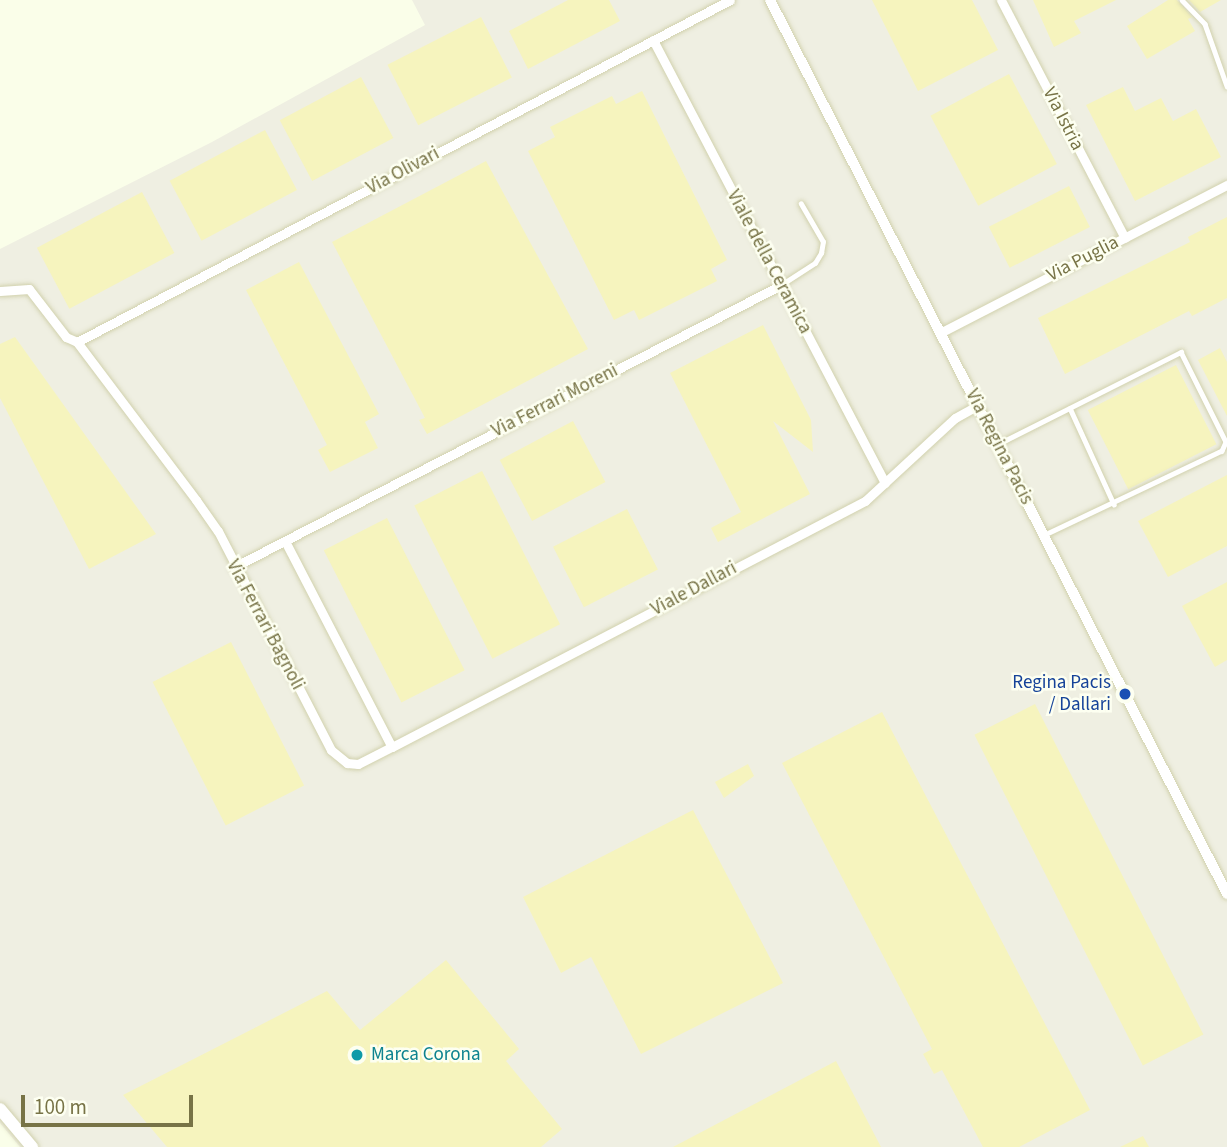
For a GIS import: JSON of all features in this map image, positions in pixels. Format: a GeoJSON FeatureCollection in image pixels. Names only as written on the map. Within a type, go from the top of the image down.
{"type":"FeatureCollection","features":[{"type":"Feature","properties":{"kind":"main road"},"geometry":{"type":"LineString","coordinates":[[0,1109],[32,1147]]}},
{"type":"Feature","properties":{"kind":"street","name":"Via Olivari"},"geometry":{"type":"LineString","coordinates":[[77,342],[730,0]]}},
{"type":"Feature","properties":{"kind":"street","name":"Via Regina Pacis"},"geometry":{"type":"LineString","coordinates":[[770,0],[1227,894]]}},
{"type":"Feature","properties":{"kind":"street","name":"Via Istria"},"geometry":{"type":"LineString","coordinates":[[1001,0],[1125,238]]}},
{"type":"Feature","properties":{"kind":"street","name":"Viale della Ceramica"},"geometry":{"type":"LineString","coordinates":[[653,40],[885,483]]}},
{"type":"Feature","properties":{"kind":"street","name":"Via Puglia"},"geometry":{"type":"LineString","coordinates":[[940,333],[1227,185]]}},
{"type":"Feature","properties":{"kind":"street","name":"Via Ferrari Moreni"},"geometry":{"type":"LineString","coordinates":[[234,567],[781,285]]}},
{"type":"Feature","properties":{"kind":"street","name":"Via Ferrari Bagnoli"},"geometry":{"type":"LineString","coordinates":[[0,291],[29,289],[66,337],[77,342],[197,499],[218,531],[234,567],[331,750],[347,763],[358,764],[392,747]]}},
{"type":"Feature","properties":{"kind":"street","name":"Viale Dallari"},"geometry":{"type":"LineString","coordinates":[[392,747],[865,501],[956,418],[978,405]]}},
{"type":"Feature","properties":{"kind":"street"},"geometry":{"type":"LineString","coordinates":[[285,541],[392,747]]}},
{"type":"Feature","properties":{"kind":"lane"},"geometry":{"type":"LineString","coordinates":[[1182,0],[1205,24],[1227,86]]}},
{"type":"Feature","properties":{"kind":"lane","name":"Via Ferrari Moreni"},"geometry":{"type":"LineString","coordinates":[[781,285],[815,263],[821,253],[823,242],[801,204]]}},
{"type":"Feature","properties":{"kind":"lane"},"geometry":{"type":"LineString","coordinates":[[998,444],[1181,352],[1226,442],[1222,451],[1044,536]]}},
{"type":"Feature","properties":{"kind":"lane"},"geometry":{"type":"LineString","coordinates":[[1070,408],[1114,504]]}},
{"type":"Feature","properties":{"kind":"shaded area"},"geometry":{"type":"Polygon","coordinates":[[[412,0],[1227,0],[1227,1147],[20,1147],[0,1123],[0,249],[212,142],[425,25],[412,0]]]}},
{"type":"Feature","properties":{"kind":"building"},"geometry":{"type":"Polygon","coordinates":[[[568,0],[609,0],[620,21],[528,69],[509,31],[568,0]]]}},
{"type":"Feature","properties":{"kind":"building"},"geometry":{"type":"Polygon","coordinates":[[[872,0],[972,0],[998,50],[918,91],[872,0]]]}},
{"type":"Feature","properties":{"kind":"building"},"geometry":{"type":"Polygon","coordinates":[[[1033,0],[1116,0],[1074,21],[1081,33],[1054,47],[1033,0]]]}},
{"type":"Feature","properties":{"kind":"building"},"geometry":{"type":"Polygon","coordinates":[[[1168,0],[1177,0],[1192,17],[1188,19],[1195,31],[1147,59],[1127,26],[1168,0]]]}},
{"type":"Feature","properties":{"kind":"building"},"geometry":{"type":"Polygon","coordinates":[[[1189,0],[1221,0],[1200,12],[1189,0]]]}},
{"type":"Feature","properties":{"kind":"building"},"geometry":{"type":"Polygon","coordinates":[[[481,17],[512,78],[418,125],[387,65],[481,17]]]}},
{"type":"Feature","properties":{"kind":"building"},"geometry":{"type":"Polygon","coordinates":[[[1009,74],[1057,164],[978,206],[930,116],[1009,74]]]}},
{"type":"Feature","properties":{"kind":"building"},"geometry":{"type":"Polygon","coordinates":[[[361,77],[393,138],[312,181],[280,120],[361,77]]]}},
{"type":"Feature","properties":{"kind":"building"},"geometry":{"type":"Polygon","coordinates":[[[1123,87],[1135,111],[1161,98],[1173,121],[1196,109],[1221,157],[1135,201],[1086,105],[1123,87]]]}},
{"type":"Feature","properties":{"kind":"building"},"geometry":{"type":"Polygon","coordinates":[[[642,91],[727,260],[711,269],[717,281],[639,320],[634,310],[614,320],[528,151],[555,137],[550,127],[612,96],[616,104],[642,91]]]}},
{"type":"Feature","properties":{"kind":"building"},"geometry":{"type":"Polygon","coordinates":[[[265,130],[297,190],[202,241],[170,181],[265,130]]]}},
{"type":"Feature","properties":{"kind":"building"},"geometry":{"type":"Polygon","coordinates":[[[486,161],[588,349],[427,434],[419,420],[425,418],[332,242],[486,161]]]}},
{"type":"Feature","properties":{"kind":"building"},"geometry":{"type":"Polygon","coordinates":[[[1069,186],[1090,227],[1010,268],[989,227],[1069,186]]]}},
{"type":"Feature","properties":{"kind":"building"},"geometry":{"type":"Polygon","coordinates":[[[142,192],[174,253],[69,309],[37,248],[142,192]]]}},
{"type":"Feature","properties":{"kind":"building"},"geometry":{"type":"Polygon","coordinates":[[[1227,217],[1227,298],[1192,316],[1189,311],[1065,374],[1038,318],[1190,242],[1188,237],[1227,217]]]}},
{"type":"Feature","properties":{"kind":"building"},"geometry":{"type":"Polygon","coordinates":[[[299,262],[379,414],[365,422],[378,448],[330,472],[318,450],[327,445],[246,290],[299,262]]]}},
{"type":"Feature","properties":{"kind":"building"},"geometry":{"type":"Polygon","coordinates":[[[763,325],[811,420],[813,452],[773,421],[810,494],[718,542],[711,528],[741,512],[670,373],[763,325]]]}},
{"type":"Feature","properties":{"kind":"building"},"geometry":{"type":"Polygon","coordinates":[[[15,337],[156,534],[89,569],[0,398],[0,344],[15,337]]]}},
{"type":"Feature","properties":{"kind":"building"},"geometry":{"type":"Polygon","coordinates":[[[1220,348],[1227,362],[1227,416],[1198,360],[1220,348]]]}},
{"type":"Feature","properties":{"kind":"building"},"geometry":{"type":"Polygon","coordinates":[[[1176,365],[1216,444],[1128,489],[1088,410],[1176,365]]]}},
{"type":"Feature","properties":{"kind":"building"},"geometry":{"type":"Polygon","coordinates":[[[573,421],[605,482],[532,521],[500,460],[573,421]]]}},
{"type":"Feature","properties":{"kind":"building"},"geometry":{"type":"Polygon","coordinates":[[[482,471],[560,624],[492,659],[414,506],[482,471]]]}},
{"type":"Feature","properties":{"kind":"building"},"geometry":{"type":"Polygon","coordinates":[[[1227,475],[1227,546],[1168,577],[1138,521],[1227,475]]]}},
{"type":"Feature","properties":{"kind":"building"},"geometry":{"type":"Polygon","coordinates":[[[627,509],[658,570],[584,607],[553,547],[627,509]]]}},
{"type":"Feature","properties":{"kind":"building"},"geometry":{"type":"Polygon","coordinates":[[[387,518],[465,670],[401,703],[324,550],[387,518]]]}},
{"type":"Feature","properties":{"kind":"building"},"geometry":{"type":"Polygon","coordinates":[[[1227,582],[1227,660],[1215,667],[1182,606],[1227,582]]]}},
{"type":"Feature","properties":{"kind":"building"},"geometry":{"type":"Polygon","coordinates":[[[231,642],[304,785],[226,825],[153,682],[231,642]]]}},
{"type":"Feature","properties":{"kind":"building"},"geometry":{"type":"Polygon","coordinates":[[[1035,704],[1203,1035],[1143,1065],[974,735],[1035,704]]]}},
{"type":"Feature","properties":{"kind":"building"},"geometry":{"type":"Polygon","coordinates":[[[882,712],[1090,1110],[1019,1147],[983,1147],[942,1070],[934,1074],[923,1054],[932,1049],[782,763],[882,712]]]}},
{"type":"Feature","properties":{"kind":"building"},"geometry":{"type":"Polygon","coordinates":[[[748,764],[754,776],[724,798],[715,782],[748,764]]]}},
{"type":"Feature","properties":{"kind":"building"},"geometry":{"type":"Polygon","coordinates":[[[693,810],[783,983],[641,1054],[591,957],[561,973],[523,897],[693,810]]]}},
{"type":"Feature","properties":{"kind":"building","name":"Marca Corona"},"geometry":{"type":"Polygon","coordinates":[[[446,960],[519,1049],[506,1061],[562,1129],[541,1147],[167,1147],[123,1095],[327,991],[360,1030],[446,960]]]}},
{"type":"Feature","properties":{"kind":"building"},"geometry":{"type":"Polygon","coordinates":[[[836,1061],[881,1147],[673,1147],[836,1061]]]}},
{"type":"Feature","properties":{"kind":"building"},"geometry":{"type":"Polygon","coordinates":[[[1143,1136],[1149,1147],[1120,1147],[1143,1136]]]}},
{"type":"Feature","properties":{"kind":"place","name":"Regina Pacis / Dallari"},"geometry":{"type":"Point","coordinates":[1125,694]}},
{"type":"Feature","properties":{"kind":"place","name":"Marca Corona"},"geometry":{"type":"Point","coordinates":[357,1055]}}]}
